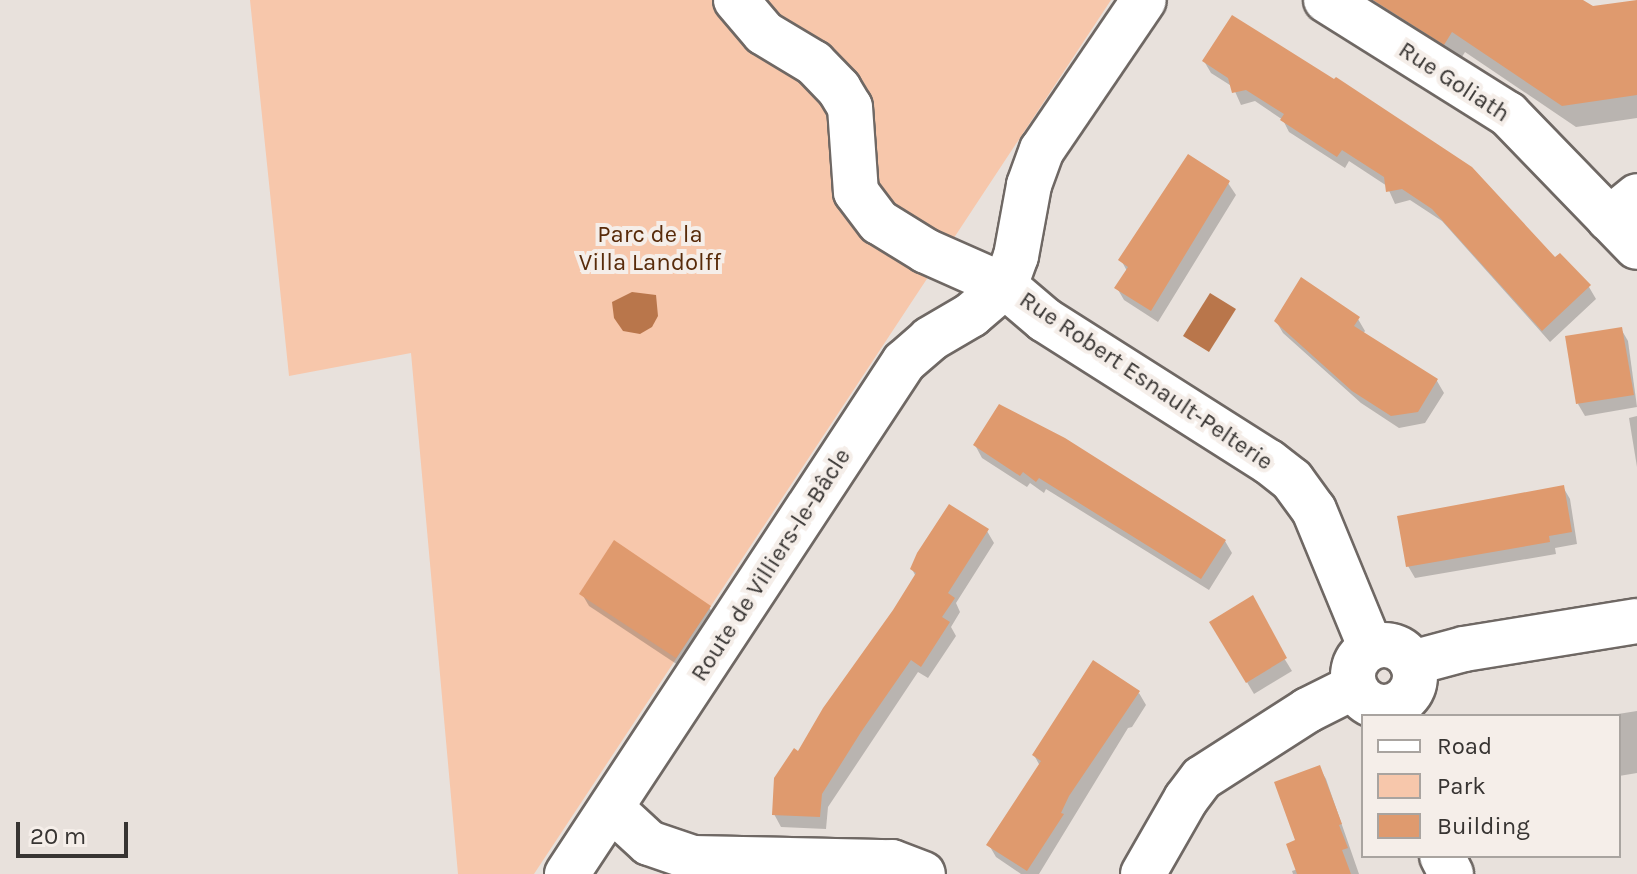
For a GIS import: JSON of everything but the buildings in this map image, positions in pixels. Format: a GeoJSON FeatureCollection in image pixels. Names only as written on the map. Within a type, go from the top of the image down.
{"type":"FeatureCollection","features":[{"type":"Feature","properties":{"kind":"street","name":"Rue Robert Esnault-Pelterie"},"geometry":{"type":"LineString","coordinates":[[736,0],[764,33],[814,63],[839,89],[850,107],[856,192],[879,222],[926,251],[1005,286],[1045,320],[1269,462],[1292,480],[1314,510],[1362,667]]}},
{"type":"Feature","properties":{"kind":"street"},"geometry":{"type":"LineString","coordinates":[[1005,286],[1016,256],[1029,185],[1042,150],[1144,0]]}},
{"type":"Feature","properties":{"kind":"street","name":"Rue Goliath"},"geometry":{"type":"LineString","coordinates":[[1326,0],[1508,114],[1628,221]]}},
{"type":"Feature","properties":{"kind":"street","name":"Route de Villiers-le-Bâcle"},"geometry":{"type":"LineString","coordinates":[[567,874],[904,362],[930,339],[971,315],[1005,286]]}},
{"type":"Feature","properties":{"kind":"street"},"geometry":{"type":"LineString","coordinates":[[1412,663],[1464,649],[1637,621]]}},
{"type":"Feature","properties":{"kind":"street"},"geometry":{"type":"LineString","coordinates":[[1143,874],[1186,799],[1202,778],[1308,710],[1362,667],[1390,645],[1401,650],[1412,663],[1415,683],[1395,711],[1377,707],[1366,702],[1362,667]]}},
{"type":"Feature","properties":{"kind":"street"},"geometry":{"type":"LineString","coordinates":[[612,809],[649,843],[693,858],[892,862],[923,874]]}},
{"type":"Feature","properties":{"kind":"green space","name":"Parc de la Villa Landolff"},"geometry":{"type":"Polygon","coordinates":[[[250,0],[1111,0],[534,874],[458,874],[411,353],[289,376],[250,0]]]}},
{"type":"Feature","properties":{"kind":"shaded area"},"geometry":{"type":"Polygon","coordinates":[[[632,292],[656,295],[658,316],[652,327],[640,334],[623,331],[614,318],[612,302],[632,292]]]}},
{"type":"Feature","properties":{"kind":"shaded area"},"geometry":{"type":"Polygon","coordinates":[[[1210,293],[1236,309],[1209,352],[1183,336],[1210,293]]]}}]}
